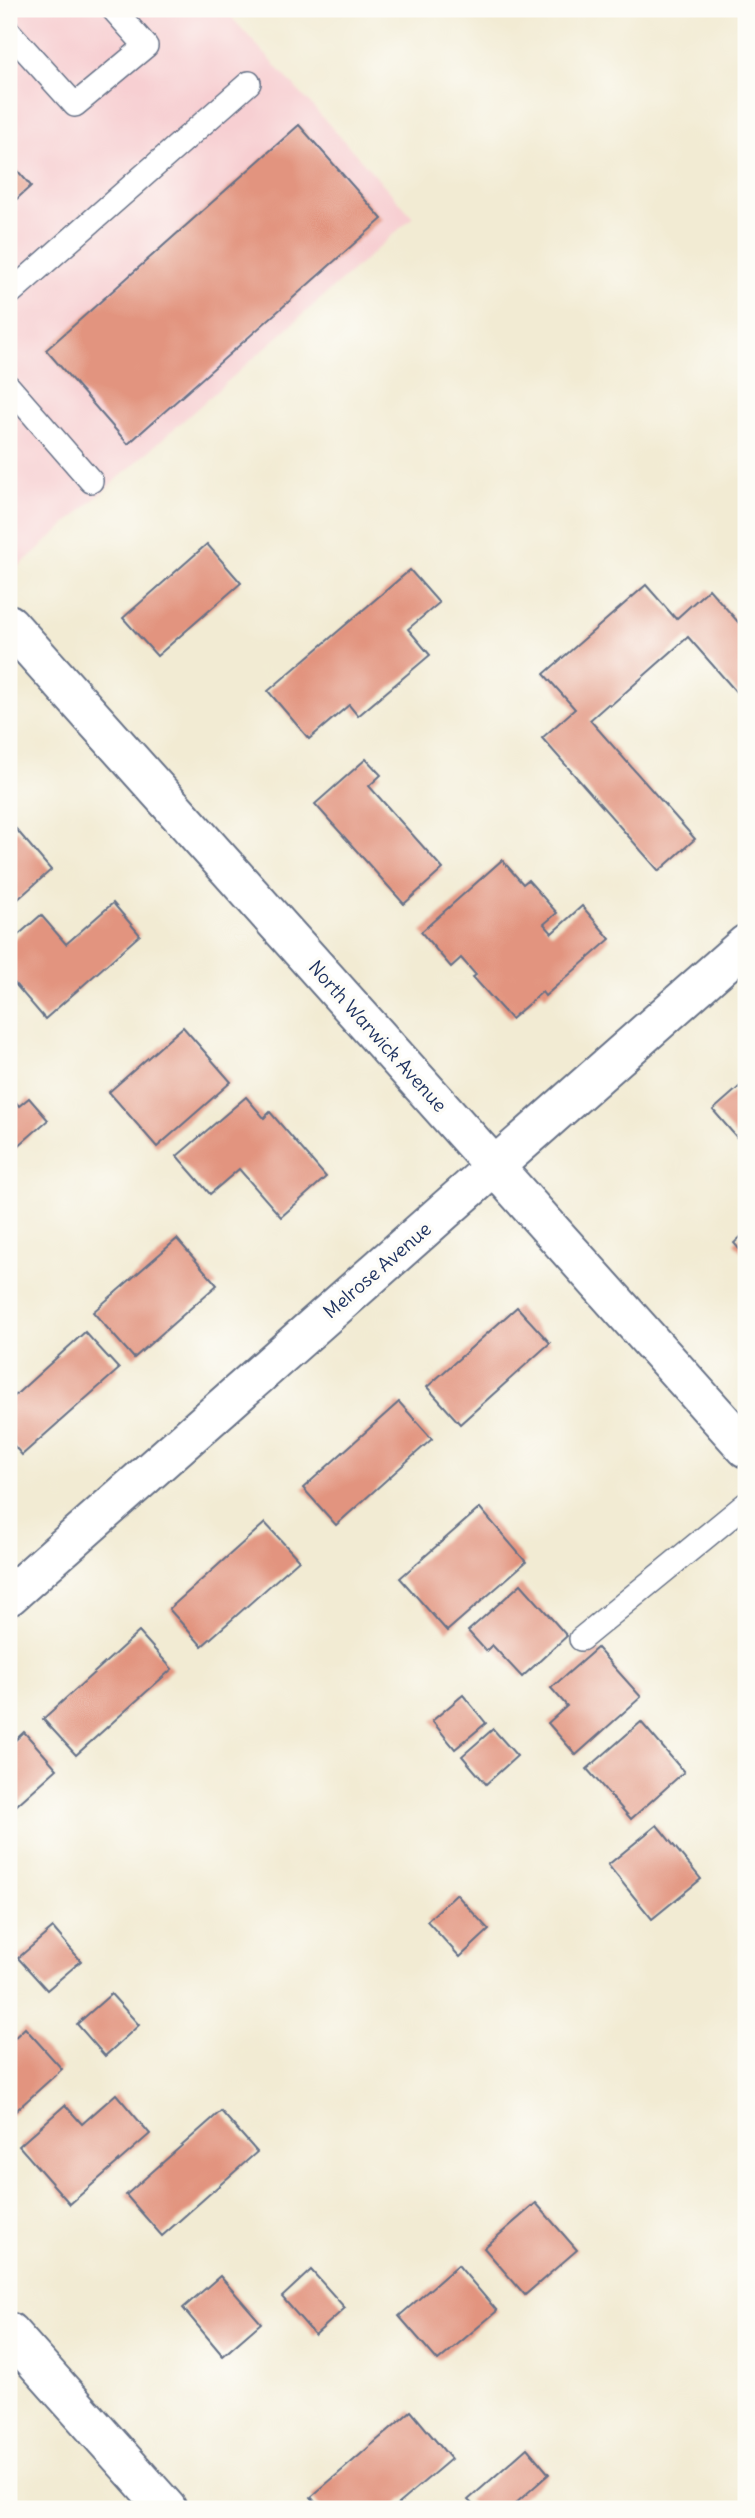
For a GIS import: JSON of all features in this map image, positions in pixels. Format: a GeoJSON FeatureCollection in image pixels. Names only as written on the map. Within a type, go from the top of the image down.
{"type":"FeatureCollection","features":[{"type":"Feature","properties":{"kind":"street","name":"North Warwick Avenue"},"geometry":{"type":"LineString","coordinates":[[9,624],[746,1448]]}},
{"type":"Feature","properties":{"kind":"street","name":"Melrose Avenue"},"geometry":{"type":"LineString","coordinates":[[9,1596],[746,944]]}},
{"type":"Feature","properties":{"kind":"street"},"geometry":{"type":"LineString","coordinates":[[9,2332],[167,2509]]}},
{"type":"Feature","properties":{"kind":"lane"},"geometry":{"type":"LineString","coordinates":[[9,32],[75,105],[146,46],[113,9]]}},
{"type":"Feature","properties":{"kind":"lane"},"geometry":{"type":"LineString","coordinates":[[9,294],[249,83]]}},
{"type":"Feature","properties":{"kind":"lane"},"geometry":{"type":"LineString","coordinates":[[9,387],[91,481]]}},
{"type":"Feature","properties":{"kind":"lane"},"geometry":{"type":"LineString","coordinates":[[580,1639],[746,1504]]}},
{"type":"Feature","properties":{"kind":"shaded area"},"geometry":{"type":"Polygon","coordinates":[[[9,9],[224,9],[413,217],[9,575],[9,9]]]}},
{"type":"Feature","properties":{"kind":"building"},"geometry":{"type":"Polygon","coordinates":[[[299,125],[382,219],[128,444],[46,350],[299,125]]]}},
{"type":"Feature","properties":{"kind":"building"},"geometry":{"type":"Polygon","coordinates":[[[9,161],[31,186],[9,206],[9,161]]]}},
{"type":"Feature","properties":{"kind":"building"},"geometry":{"type":"Polygon","coordinates":[[[207,544],[241,583],[157,656],[123,618],[207,544]]]}},
{"type":"Feature","properties":{"kind":"building"},"geometry":{"type":"Polygon","coordinates":[[[410,570],[439,603],[408,629],[430,655],[358,716],[349,705],[309,739],[268,691],[410,570]]]}},
{"type":"Feature","properties":{"kind":"building"},"geometry":{"type":"Polygon","coordinates":[[[646,585],[676,619],[709,589],[746,631],[746,703],[688,637],[610,706],[608,704],[590,720],[695,839],[659,871],[542,738],[575,709],[544,674],[646,585]]]}},
{"type":"Feature","properties":{"kind":"building"},"geometry":{"type":"Polygon","coordinates":[[[366,759],[381,775],[369,786],[443,869],[404,904],[315,804],[366,759]]]}},
{"type":"Feature","properties":{"kind":"building"},"geometry":{"type":"Polygon","coordinates":[[[16,829],[51,870],[9,907],[9,835],[16,829]]]}},
{"type":"Feature","properties":{"kind":"building"},"geometry":{"type":"Polygon","coordinates":[[[502,860],[523,884],[528,880],[557,913],[544,924],[552,933],[582,906],[610,939],[545,996],[542,992],[511,1019],[473,977],[476,975],[461,958],[451,967],[421,932],[502,860]]]}},
{"type":"Feature","properties":{"kind":"building"},"geometry":{"type":"Polygon","coordinates":[[[113,903],[140,935],[45,1019],[9,977],[9,943],[41,915],[66,944],[113,903]]]}},
{"type":"Feature","properties":{"kind":"building"},"geometry":{"type":"Polygon","coordinates":[[[183,1027],[231,1082],[157,1147],[109,1092],[183,1027]]]}},
{"type":"Feature","properties":{"kind":"building"},"geometry":{"type":"Polygon","coordinates":[[[746,1081],[746,1148],[713,1110],[746,1081]]]}},
{"type":"Feature","properties":{"kind":"building"},"geometry":{"type":"Polygon","coordinates":[[[9,1094],[19,1106],[29,1098],[48,1120],[9,1154],[9,1094]]]}},
{"type":"Feature","properties":{"kind":"building"},"geometry":{"type":"Polygon","coordinates":[[[246,1097],[264,1118],[270,1112],[326,1177],[281,1217],[239,1169],[210,1194],[177,1156],[246,1097]]]}},
{"type":"Feature","properties":{"kind":"building"},"geometry":{"type":"Polygon","coordinates":[[[746,1232],[746,1257],[734,1243],[746,1232]]]}},
{"type":"Feature","properties":{"kind":"building"},"geometry":{"type":"Polygon","coordinates":[[[177,1239],[217,1285],[134,1358],[93,1312],[177,1239]]]}},
{"type":"Feature","properties":{"kind":"building"},"geometry":{"type":"Polygon","coordinates":[[[517,1307],[550,1343],[460,1424],[427,1387],[517,1307]]]}},
{"type":"Feature","properties":{"kind":"building"},"geometry":{"type":"Polygon","coordinates":[[[85,1332],[119,1369],[22,1455],[9,1440],[9,1401],[85,1332]]]}},
{"type":"Feature","properties":{"kind":"building"},"geometry":{"type":"Polygon","coordinates":[[[399,1402],[432,1439],[336,1525],[303,1488],[399,1402]]]}},
{"type":"Feature","properties":{"kind":"building"},"geometry":{"type":"Polygon","coordinates":[[[480,1508],[526,1562],[447,1631],[400,1578],[480,1508]]]}},
{"type":"Feature","properties":{"kind":"building"},"geometry":{"type":"Polygon","coordinates":[[[265,1523],[299,1560],[202,1646],[169,1609],[265,1523]]]}},
{"type":"Feature","properties":{"kind":"building"},"geometry":{"type":"Polygon","coordinates":[[[521,1584],[567,1636],[522,1677],[492,1645],[486,1651],[468,1631],[521,1584]]]}},
{"type":"Feature","properties":{"kind":"building"},"geometry":{"type":"Polygon","coordinates":[[[139,1632],[172,1669],[76,1755],[43,1719],[139,1632]]]}},
{"type":"Feature","properties":{"kind":"building"},"geometry":{"type":"Polygon","coordinates":[[[597,1648],[641,1697],[576,1755],[548,1723],[567,1706],[551,1688],[597,1648]]]}},
{"type":"Feature","properties":{"kind":"building"},"geometry":{"type":"Polygon","coordinates":[[[463,1695],[486,1723],[455,1749],[432,1721],[463,1695]]]}},
{"type":"Feature","properties":{"kind":"building"},"geometry":{"type":"Polygon","coordinates":[[[641,1722],[684,1772],[631,1819],[587,1769],[641,1722]]]}},
{"type":"Feature","properties":{"kind":"building"},"geometry":{"type":"Polygon","coordinates":[[[493,1729],[517,1756],[486,1784],[462,1756],[493,1729]]]}},
{"type":"Feature","properties":{"kind":"building"},"geometry":{"type":"Polygon","coordinates":[[[24,1732],[57,1769],[9,1812],[9,1746],[24,1732]]]}},
{"type":"Feature","properties":{"kind":"building"},"geometry":{"type":"Polygon","coordinates":[[[657,1825],[701,1879],[652,1919],[608,1865],[657,1825]]]}},
{"type":"Feature","properties":{"kind":"building"},"geometry":{"type":"Polygon","coordinates":[[[456,1894],[489,1930],[460,1957],[427,1921],[456,1894]]]}},
{"type":"Feature","properties":{"kind":"building"},"geometry":{"type":"Polygon","coordinates":[[[53,1928],[81,1961],[47,1990],[18,1958],[53,1928]]]}},
{"type":"Feature","properties":{"kind":"building"},"geometry":{"type":"Polygon","coordinates":[[[111,1994],[139,2025],[105,2056],[77,2024],[111,1994]]]}},
{"type":"Feature","properties":{"kind":"building"},"geometry":{"type":"Polygon","coordinates":[[[25,2028],[62,2069],[9,2117],[9,2043],[25,2028]]]}},
{"type":"Feature","properties":{"kind":"building"},"geometry":{"type":"Polygon","coordinates":[[[116,2094],[150,2134],[70,2204],[19,2146],[65,2105],[82,2124],[116,2094]]]}},
{"type":"Feature","properties":{"kind":"building"},"geometry":{"type":"Polygon","coordinates":[[[221,2111],[257,2152],[162,2236],[126,2195],[221,2111]]]}},
{"type":"Feature","properties":{"kind":"building"},"geometry":{"type":"Polygon","coordinates":[[[536,2203],[577,2250],[525,2295],[484,2248],[536,2203]]]}},
{"type":"Feature","properties":{"kind":"building"},"geometry":{"type":"Polygon","coordinates":[[[458,2265],[497,2311],[438,2361],[399,2316],[458,2265]]]}},
{"type":"Feature","properties":{"kind":"building"},"geometry":{"type":"Polygon","coordinates":[[[311,2270],[345,2308],[315,2335],[282,2297],[311,2270]]]}},
{"type":"Feature","properties":{"kind":"building"},"geometry":{"type":"Polygon","coordinates":[[[220,2276],[261,2323],[223,2356],[183,2308],[220,2276]]]}},
{"type":"Feature","properties":{"kind":"building"},"geometry":{"type":"Polygon","coordinates":[[[411,2411],[451,2459],[392,2509],[321,2509],[311,2497],[411,2411]]]}},
{"type":"Feature","properties":{"kind":"building"},"geometry":{"type":"Polygon","coordinates":[[[527,2448],[549,2474],[515,2504],[520,2509],[477,2509],[468,2500],[527,2448]]]}}]}
